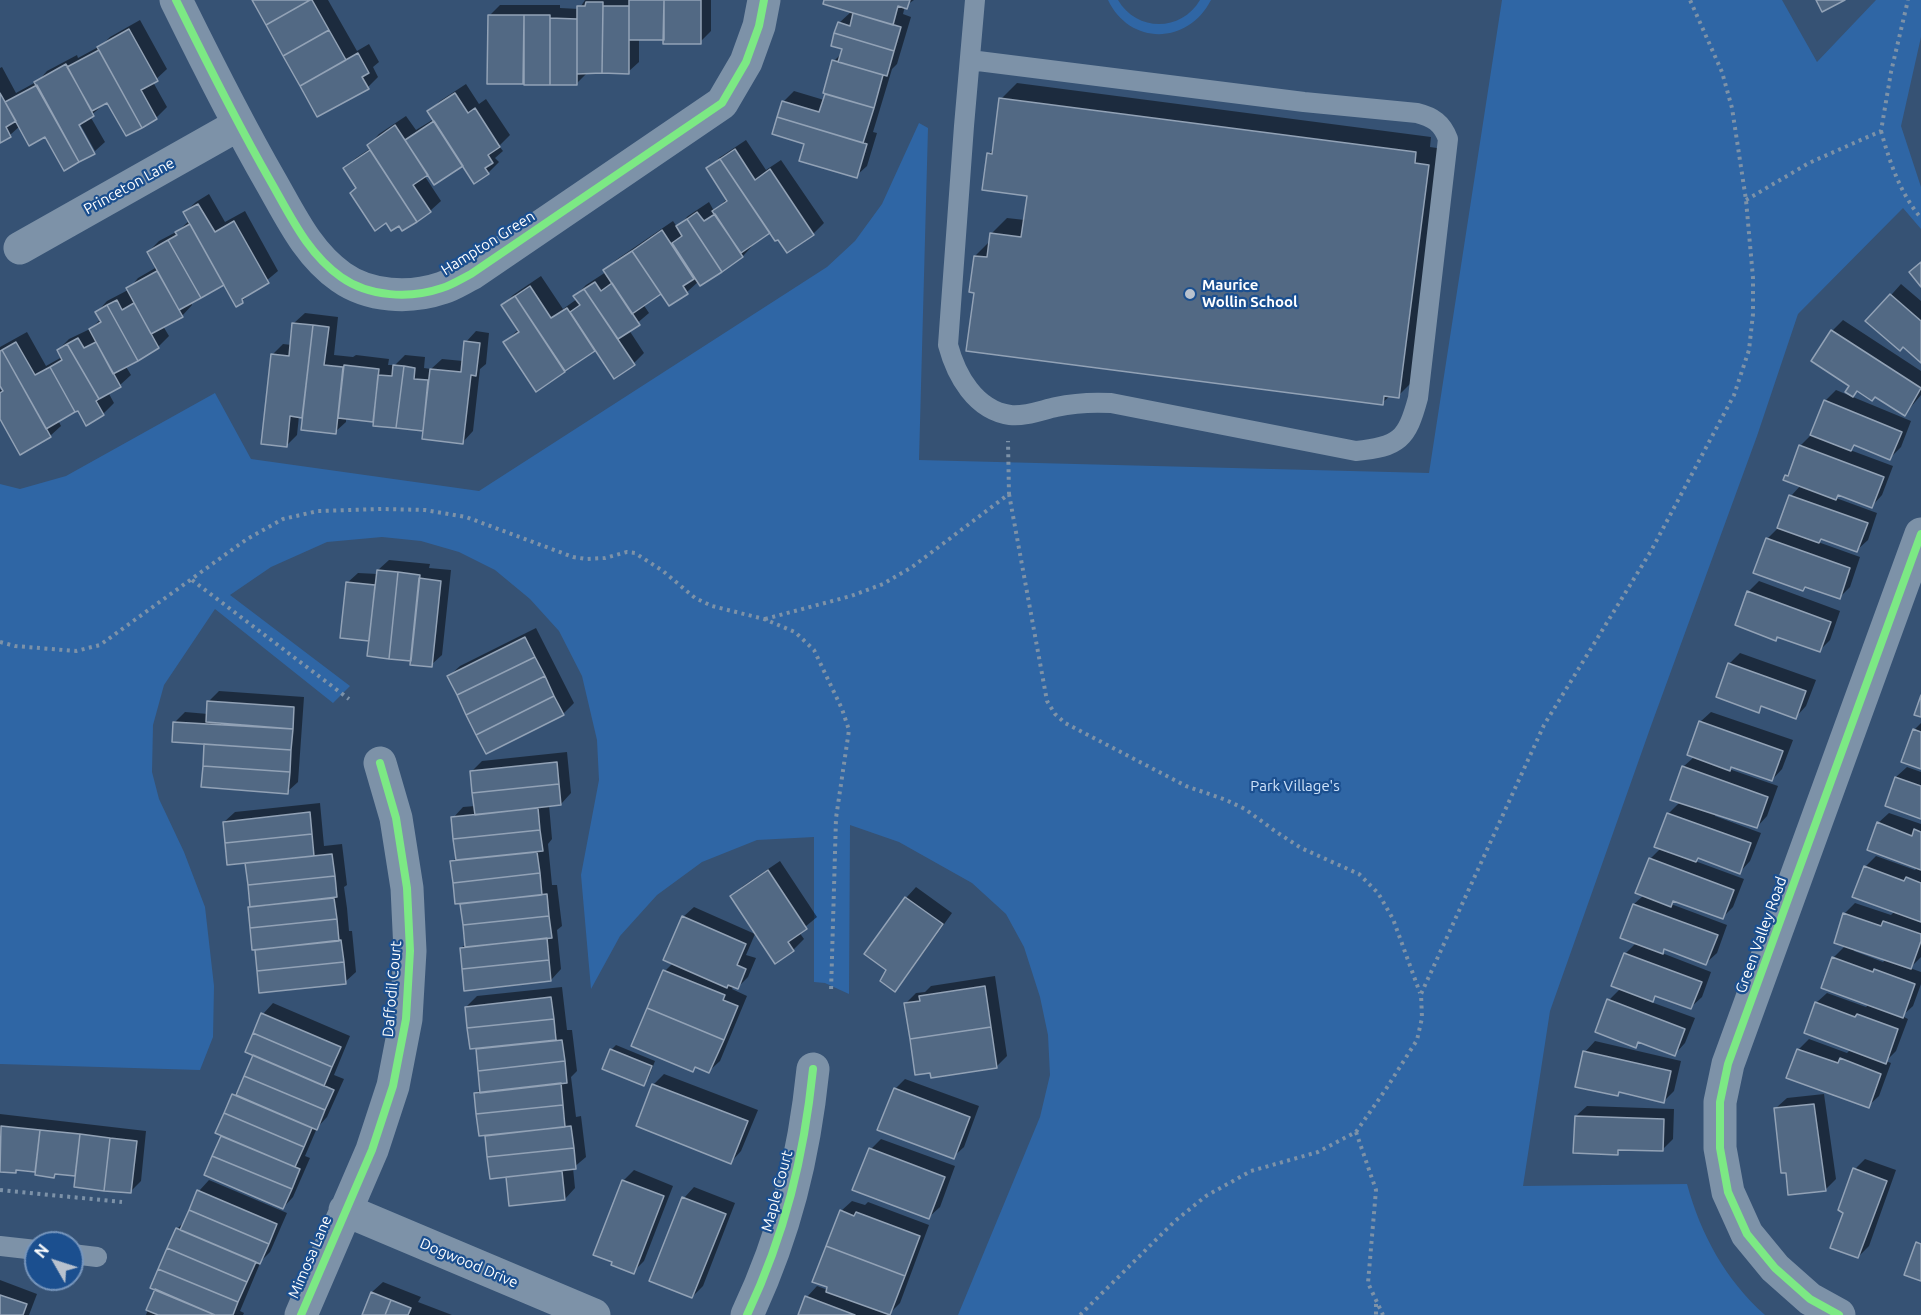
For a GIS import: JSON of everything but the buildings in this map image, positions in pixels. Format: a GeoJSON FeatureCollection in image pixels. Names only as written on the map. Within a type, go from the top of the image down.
{"type":"FeatureCollection","features":[{"type":"Feature","properties":{"kind":"street","name":"Hampton Green"},"geometry":{"type":"LineString","coordinates":[[176,0],[238,125],[317,257],[342,278],[374,292],[410,295],[442,288],[471,274],[722,103],[746,62],[759,26],[764,0]]}},
{"type":"Feature","properties":{"kind":"street","name":"Princeton Lane"},"geometry":{"type":"LineString","coordinates":[[20,248],[238,125]]}},
{"type":"Feature","properties":{"kind":"street","name":"Green Valley Road"},"geometry":{"type":"LineString","coordinates":[[1839,1315],[1810,1299],[1775,1268],[1747,1234],[1728,1192],[1720,1148],[1720,1102],[1728,1064],[1921,534]]}},
{"type":"Feature","properties":{"kind":"street","name":"Daffodil Court"},"geometry":{"type":"LineString","coordinates":[[345,1210],[372,1150],[393,1086],[406,1019],[410,951],[407,888],[396,818],[380,763]]}},
{"type":"Feature","properties":{"kind":"street","name":"Maple Court"},"geometry":{"type":"LineString","coordinates":[[747,1315],[771,1261],[797,1178],[809,1111],[813,1069]]}},
{"type":"Feature","properties":{"kind":"street","name":"Mimosa Lane"},"geometry":{"type":"LineString","coordinates":[[301,1315],[345,1210]]}},
{"type":"Feature","properties":{"kind":"street","name":"Dogwood Drive"},"geometry":{"type":"LineString","coordinates":[[345,1210],[594,1315]]}},
{"type":"Feature","properties":{"kind":"lane"},"geometry":{"type":"LineString","coordinates":[[970,60],[1305,102],[1417,113],[1438,122],[1448,139],[1418,398],[1403,436],[1381,449],[1356,451],[1112,402],[1090,402],[1010,415],[987,406],[968,390],[954,366],[948,345],[970,60],[975,0]]}},
{"type":"Feature","properties":{"kind":"lane"},"geometry":{"type":"LineString","coordinates":[[0,1246],[24,1249]]}},
{"type":"Feature","properties":{"kind":"lane"},"geometry":{"type":"LineString","coordinates":[[84,1255],[97,1257]]}},
{"type":"Feature","properties":{"kind":"path"},"geometry":{"type":"LineString","coordinates":[[1421,994],[1544,725],[1651,551],[1734,395],[1749,350],[1753,314],[1753,278],[1746,200],[1732,108],[1722,72],[1690,0]]}},
{"type":"Feature","properties":{"kind":"path"},"geometry":{"type":"LineString","coordinates":[[1908,0],[1891,72],[1881,131],[1891,168],[1921,218]]}},
{"type":"Feature","properties":{"kind":"path"},"geometry":{"type":"LineString","coordinates":[[1746,200],[1809,164],[1881,131]]}},
{"type":"Feature","properties":{"kind":"path"},"geometry":{"type":"LineString","coordinates":[[1010,415],[1007,456],[1009,494],[1047,701],[1055,714],[1073,728],[1186,786],[1245,809],[1301,848],[1359,874],[1378,893],[1393,919],[1421,994],[1422,1018],[1417,1040],[1356,1132],[1318,1152],[1251,1171],[1206,1196],[1174,1221],[1080,1315]]}},
{"type":"Feature","properties":{"kind":"path"},"geometry":{"type":"LineString","coordinates":[[764,619],[851,596],[883,584],[912,567],[1009,494]]}},
{"type":"Feature","properties":{"kind":"path"},"geometry":{"type":"LineString","coordinates":[[0,642],[15,646],[76,651],[100,645],[247,539],[283,519],[318,511],[424,510],[466,517],[573,557],[605,558],[627,552],[635,553],[663,571],[695,598],[734,613],[764,619],[795,632],[814,650],[842,709],[849,730],[836,818],[831,992]]}},
{"type":"Feature","properties":{"kind":"path"},"geometry":{"type":"LineString","coordinates":[[192,580],[349,699]]}},
{"type":"Feature","properties":{"kind":"path"},"geometry":{"type":"LineString","coordinates":[[1356,1132],[1376,1190],[1368,1283],[1383,1315]]}},
{"type":"Feature","properties":{"kind":"path"},"geometry":{"type":"LineString","coordinates":[[0,1190],[122,1202]]}},
{"type":"Feature","properties":{"kind":"path"},"geometry":{"type":"LineString","coordinates":[[1376,1300],[1376,1315]]}},
{"type":"Feature","properties":{"kind":"green space"},"geometry":{"type":"Polygon","coordinates":[[[1108,0],[1118,0],[1136,18],[1159,24],[1182,18],[1200,0],[1211,0],[1201,15],[1188,25],[1174,32],[1159,34],[1144,32],[1130,26],[1118,15],[1108,0]]]}},
{"type":"Feature","properties":{"kind":"green space","name":"Park Village's"},"geometry":{"type":"Polygon","coordinates":[[[1502,0],[1782,0],[1817,62],[1876,0],[1921,0],[1921,37],[1901,126],[1921,187],[1921,229],[1903,208],[1798,314],[1757,436],[1550,1011],[1523,1186],[1687,1184],[1699,1221],[1716,1255],[1738,1287],[1765,1315],[958,1315],[1040,1117],[1050,1075],[1048,1035],[1040,997],[1024,947],[1006,914],[972,883],[899,842],[850,825],[849,994],[825,983],[814,982],[814,837],[757,840],[702,862],[657,895],[620,936],[591,989],[581,875],[599,780],[597,740],[582,676],[559,631],[530,599],[495,570],[459,552],[421,541],[382,537],[327,542],[271,567],[230,595],[350,686],[333,703],[215,609],[164,685],[153,725],[152,772],[159,799],[184,852],[205,907],[214,986],[213,1037],[200,1070],[0,1064],[0,484],[20,489],[66,476],[215,393],[251,459],[479,491],[827,267],[855,241],[882,204],[919,123],[928,128],[919,460],[1429,473],[1502,0]]]}},
{"type":"Feature","properties":{"kind":"cycle path"},"geometry":{"type":"LineString","coordinates":[[176,0],[246,137],[293,221],[310,246],[329,268],[352,284],[377,292],[403,295],[430,292],[453,284],[471,274],[722,103],[746,62],[759,26],[764,0]]}},
{"type":"Feature","properties":{"kind":"cycle path"},"geometry":{"type":"LineString","coordinates":[[1839,1315],[1810,1299],[1775,1268],[1747,1234],[1728,1192],[1720,1148],[1720,1102],[1728,1064],[1921,534]]}},
{"type":"Feature","properties":{"kind":"cycle path"},"geometry":{"type":"LineString","coordinates":[[301,1315],[372,1150],[393,1086],[406,1019],[410,951],[407,888],[396,818],[380,763]]}},
{"type":"Feature","properties":{"kind":"cycle path"},"geometry":{"type":"LineString","coordinates":[[747,1315],[772,1255],[791,1195],[804,1133],[813,1069]]}},
{"type":"Feature","properties":{"kind":"place","name":"Maurice Wollin School"},"geometry":{"type":"Point","coordinates":[1190,294]}}]}
